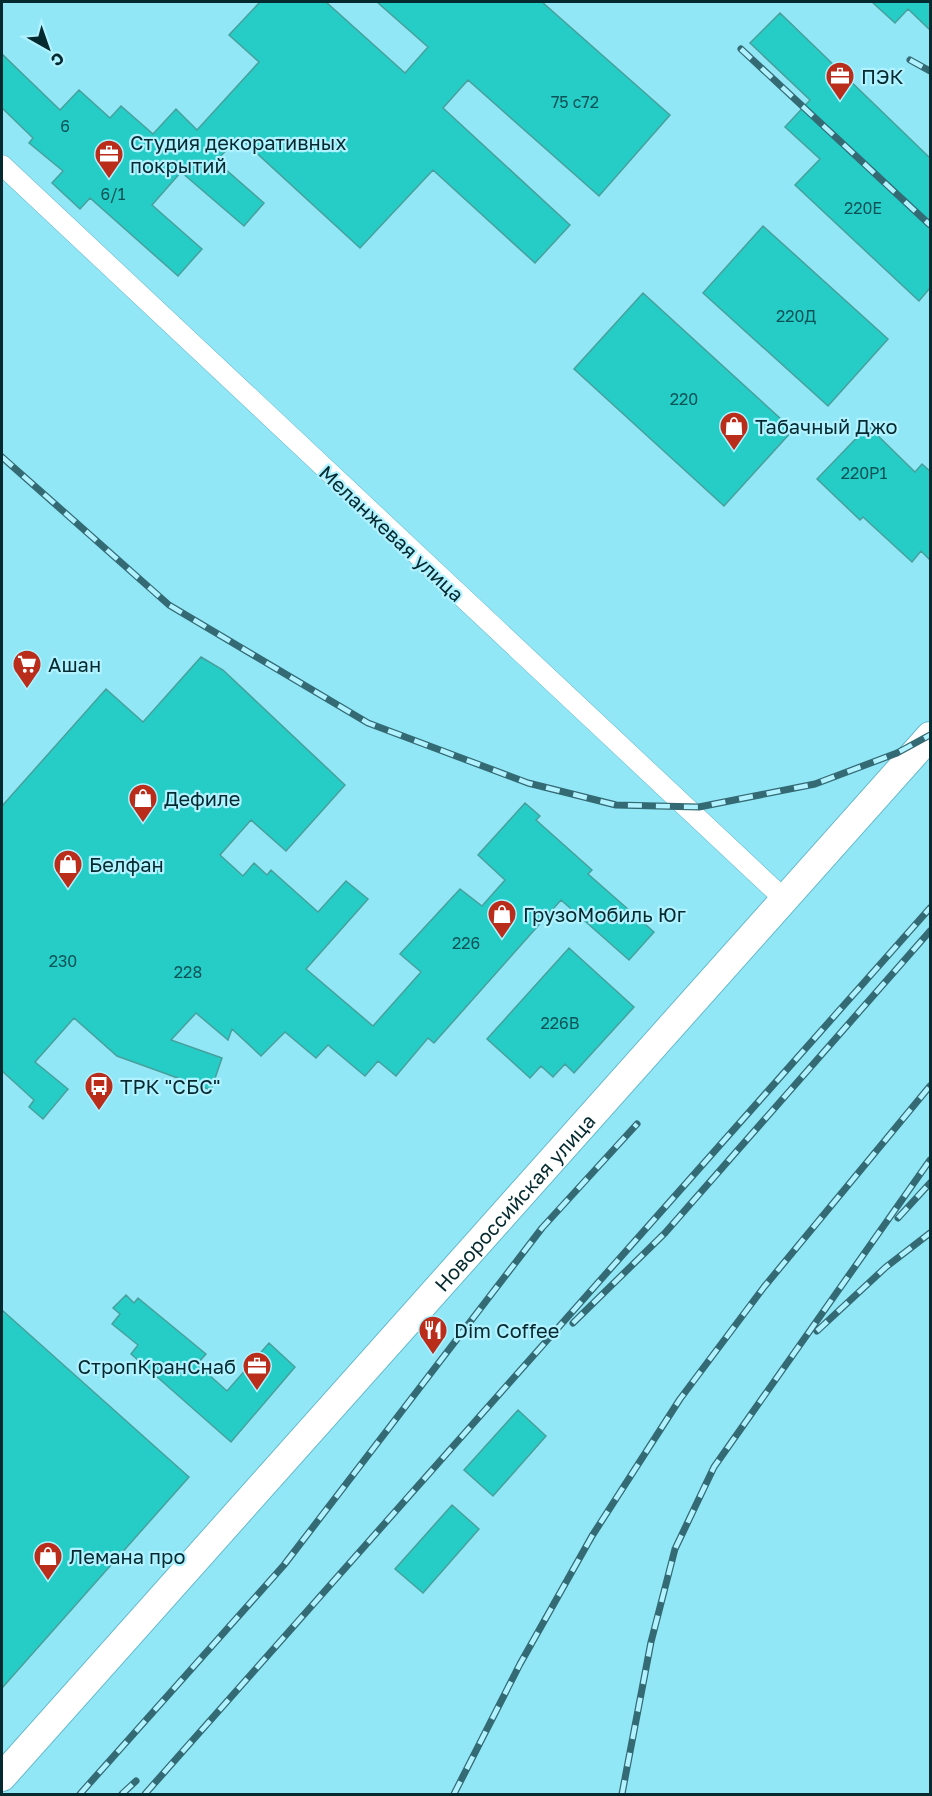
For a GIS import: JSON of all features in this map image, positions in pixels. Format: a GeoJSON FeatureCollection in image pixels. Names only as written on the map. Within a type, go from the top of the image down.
{"type":"FeatureCollection","features":[{"type":"Feature","properties":{"kind":"main road","name":"Новороссийская улица"},"geometry":{"type":"LineString","coordinates":[[2,1778],[930,736]]}},
{"type":"Feature","properties":{"kind":"street","name":"Меланжевая улица"},"geometry":{"type":"LineString","coordinates":[[2,165],[784,899]]}},
{"type":"Feature","properties":{"kind":"building"},"geometry":{"type":"Polygon","coordinates":[[[260,2],[326,2],[405,73],[428,47],[377,2],[542,2],[670,115],[599,196],[468,80],[443,108],[570,225],[535,263],[433,170],[360,248],[239,137],[216,161],[264,203],[244,226],[181,172],[152,205],[202,249],[178,276],[90,198],[80,209],[52,183],[63,171],[29,143],[33,138],[2,108],[2,54],[60,110],[79,90],[110,118],[121,106],[153,134],[176,109],[197,130],[259,62],[229,35],[260,2]]]}},
{"type":"Feature","properties":{"kind":"building"},"geometry":{"type":"Polygon","coordinates":[[[872,2],[930,2],[930,30],[908,9],[895,23],[872,2]]]}},
{"type":"Feature","properties":{"kind":"building"},"geometry":{"type":"Polygon","coordinates":[[[780,13],[930,158],[930,288],[919,301],[795,185],[820,159],[785,127],[810,100],[750,43],[780,13]]]}},
{"type":"Feature","properties":{"kind":"building"},"geometry":{"type":"Polygon","coordinates":[[[763,226],[888,339],[828,406],[703,293],[763,226]]]}},
{"type":"Feature","properties":{"kind":"building"},"geometry":{"type":"Polygon","coordinates":[[[643,293],[793,430],[724,506],[574,369],[643,293]]]}},
{"type":"Feature","properties":{"kind":"building"},"geometry":{"type":"Polygon","coordinates":[[[868,426],[915,472],[922,464],[930,471],[930,560],[921,551],[912,562],[863,517],[860,520],[817,479],[868,426]]]}},
{"type":"Feature","properties":{"kind":"building"},"geometry":{"type":"Polygon","coordinates":[[[201,657],[223,670],[345,785],[286,851],[251,820],[220,855],[243,876],[254,863],[267,875],[271,870],[318,912],[346,881],[368,899],[306,969],[373,1026],[421,972],[400,954],[460,889],[482,906],[505,880],[478,855],[525,803],[540,816],[536,820],[592,870],[588,874],[654,932],[629,960],[561,900],[434,1043],[428,1038],[396,1076],[378,1061],[365,1076],[328,1045],[316,1058],[285,1032],[261,1056],[232,1029],[228,1040],[196,1013],[171,1040],[222,1058],[211,1090],[117,1056],[74,1018],[35,1062],[68,1089],[43,1119],[29,1107],[34,1100],[2,1071],[2,806],[106,689],[143,722],[201,657]]]}},
{"type":"Feature","properties":{"kind":"building"},"geometry":{"type":"Polygon","coordinates":[[[569,948],[634,1007],[574,1073],[565,1064],[553,1077],[541,1066],[530,1078],[487,1039],[569,948]]]}},
{"type":"Feature","properties":{"kind":"building"},"geometry":{"type":"Polygon","coordinates":[[[126,1295],[134,1303],[138,1298],[206,1354],[197,1364],[227,1391],[269,1343],[295,1367],[231,1442],[131,1354],[138,1345],[112,1324],[120,1314],[113,1308],[126,1295]]]}},
{"type":"Feature","properties":{"kind":"building","name":"Лемана про"},"geometry":{"type":"Polygon","coordinates":[[[2,1310],[189,1477],[2,1688],[2,1310]]]}},
{"type":"Feature","properties":{"kind":"building"},"geometry":{"type":"Polygon","coordinates":[[[518,1410],[546,1436],[493,1496],[464,1470],[518,1410]]]}},
{"type":"Feature","properties":{"kind":"building"},"geometry":{"type":"Polygon","coordinates":[[[452,1505],[479,1529],[423,1593],[395,1569],[452,1505]]]}},
{"type":"Feature","properties":{"kind":"railway"},"geometry":{"type":"LineString","coordinates":[[741,49],[930,225]]}},
{"type":"Feature","properties":{"kind":"railway"},"geometry":{"type":"LineString","coordinates":[[910,60],[930,71]]}},
{"type":"Feature","properties":{"kind":"railway"},"geometry":{"type":"LineString","coordinates":[[2,457],[169,605],[368,723],[528,783],[616,805],[699,807],[815,784],[897,753],[930,735]]}},
{"type":"Feature","properties":{"kind":"railway"},"geometry":{"type":"LineString","coordinates":[[145,1794],[930,908]]}},
{"type":"Feature","properties":{"kind":"railway"},"geometry":{"type":"LineString","coordinates":[[573,1323],[665,1233],[930,931]]}},
{"type":"Feature","properties":{"kind":"railway"},"geometry":{"type":"LineString","coordinates":[[454,1794],[520,1664],[592,1536],[680,1399],[764,1287],[930,1086]]}},
{"type":"Feature","properties":{"kind":"railway"},"geometry":{"type":"LineString","coordinates":[[80,1794],[284,1565],[542,1228],[637,1124]]}},
{"type":"Feature","properties":{"kind":"railway"},"geometry":{"type":"LineString","coordinates":[[622,1794],[651,1642],[675,1549],[714,1467],[930,1160]]}},
{"type":"Feature","properties":{"kind":"railway"},"geometry":{"type":"LineString","coordinates":[[898,1218],[930,1183]]}},
{"type":"Feature","properties":{"kind":"railway"},"geometry":{"type":"LineString","coordinates":[[817,1331],[886,1267],[930,1233]]}},
{"type":"Feature","properties":{"kind":"railway"},"geometry":{"type":"LineString","coordinates":[[122,1794],[136,1781]]}},
{"type":"Feature","properties":{"kind":"place","name":"ПЭК"},"geometry":{"type":"Point","coordinates":[840,102]}},
{"type":"Feature","properties":{"kind":"place","name":"Студия декоративных покрытий"},"geometry":{"type":"Point","coordinates":[109,180]}},
{"type":"Feature","properties":{"kind":"place","name":"Табачный Джо"},"geometry":{"type":"Point","coordinates":[734,452]}},
{"type":"Feature","properties":{"kind":"place","name":"Ашан"},"geometry":{"type":"Point","coordinates":[27,690]}},
{"type":"Feature","properties":{"kind":"place","name":"Дефиле"},"geometry":{"type":"Point","coordinates":[143,824]}},
{"type":"Feature","properties":{"kind":"place","name":"Белфан"},"geometry":{"type":"Point","coordinates":[68,890]}},
{"type":"Feature","properties":{"kind":"place","name":"ГрузоМобиль Юг"},"geometry":{"type":"Point","coordinates":[502,940]}},
{"type":"Feature","properties":{"kind":"place","name":"ТРК \"СБС\""},"geometry":{"type":"Point","coordinates":[99,1112]}},
{"type":"Feature","properties":{"kind":"place","name":"Dim Coffee"},"geometry":{"type":"Point","coordinates":[433,1356]}},
{"type":"Feature","properties":{"kind":"place","name":"СтропКранСнаб"},"geometry":{"type":"Point","coordinates":[257,1392]}},
{"type":"Feature","properties":{"kind":"place","name":"Лемана про"},"geometry":{"type":"Point","coordinates":[48,1582]}}]}
